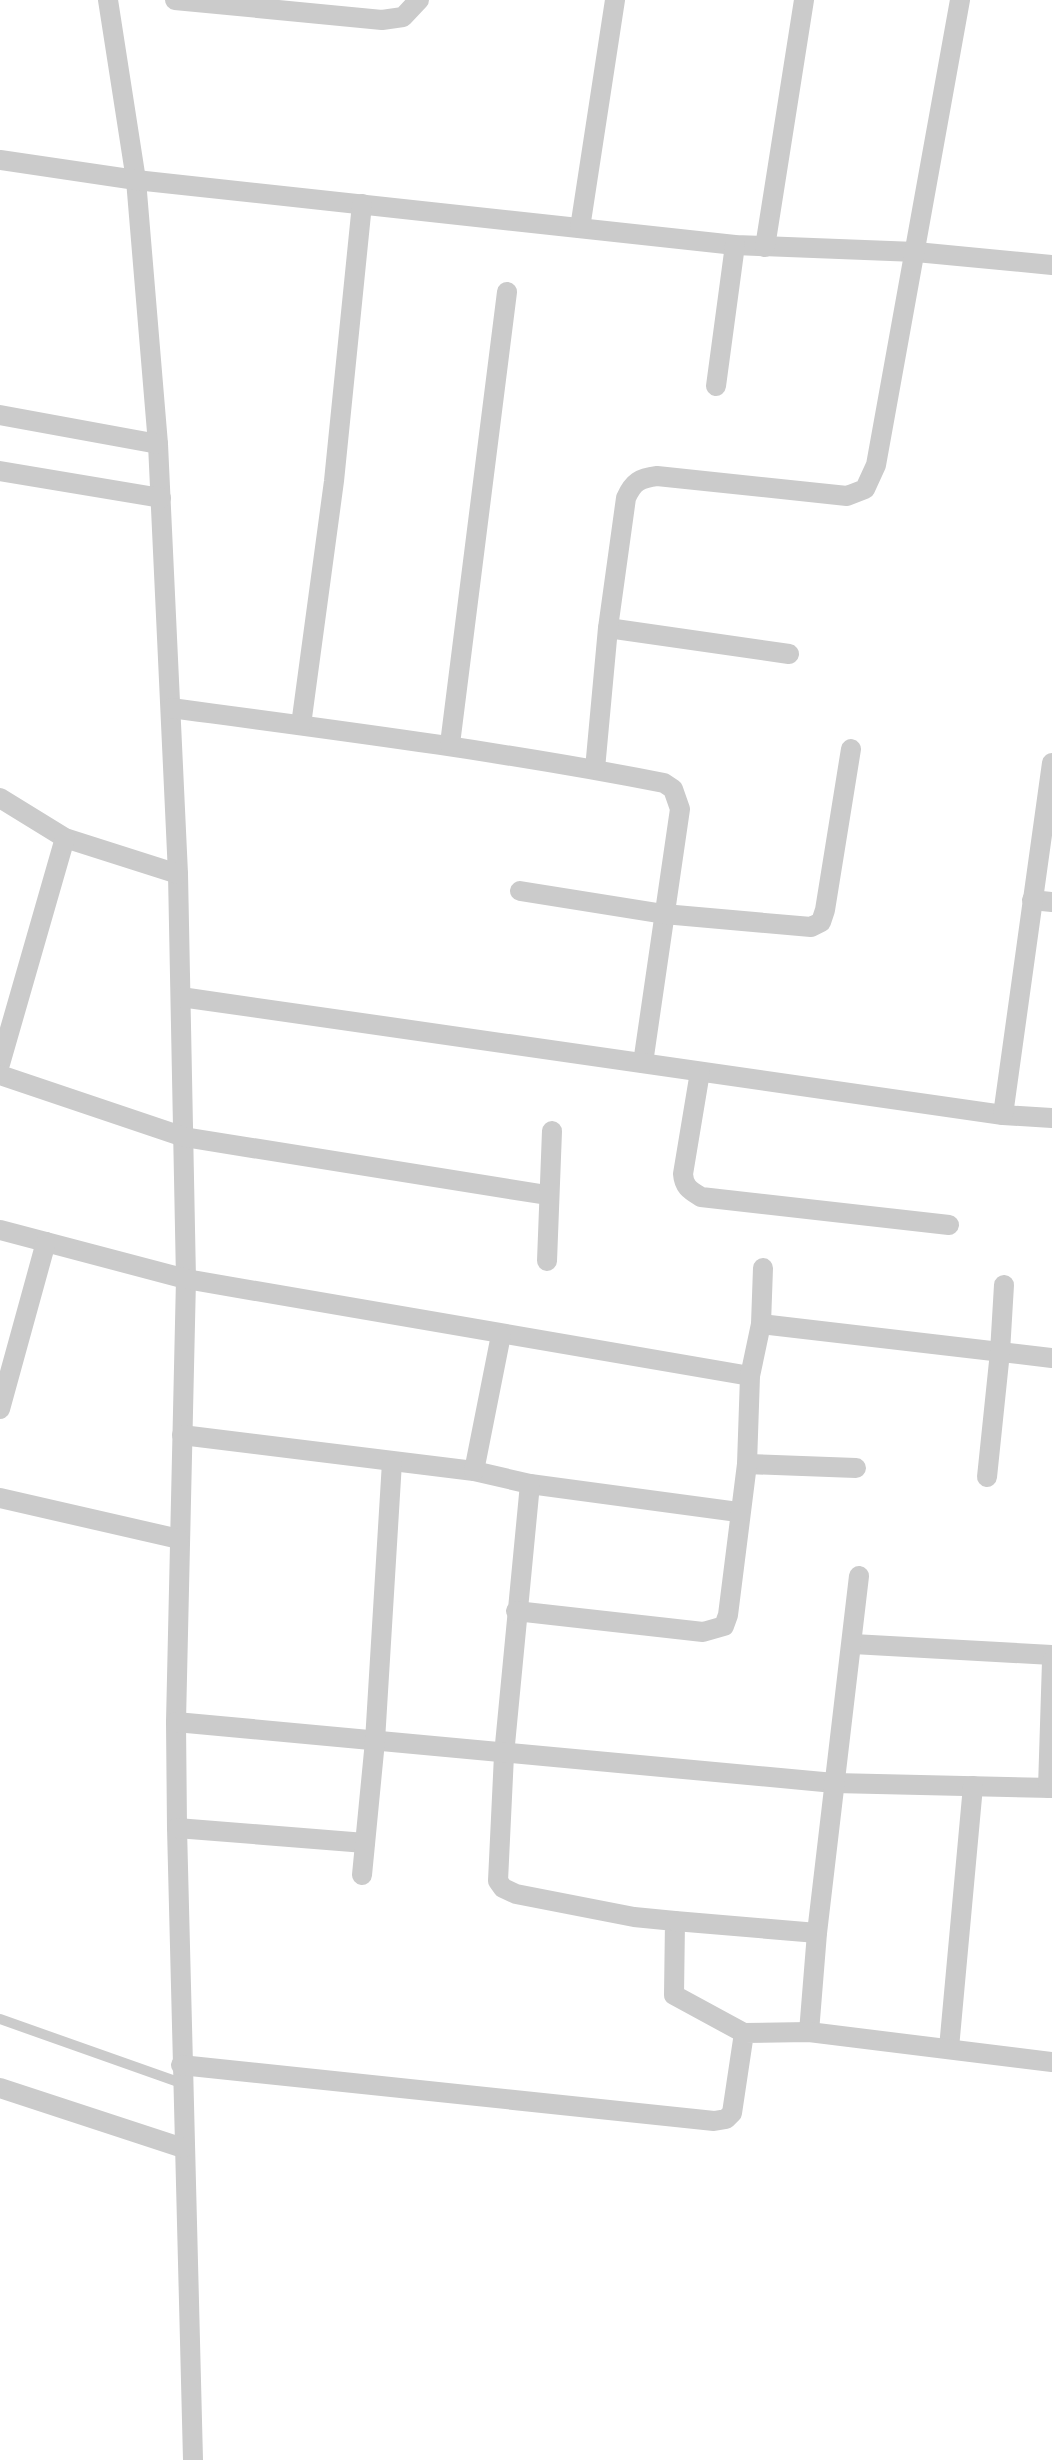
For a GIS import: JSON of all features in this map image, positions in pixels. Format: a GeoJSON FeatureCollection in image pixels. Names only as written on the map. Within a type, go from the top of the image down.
{"type":"FeatureCollection","features":[{"type":"Feature","properties":{"kind":"street"},"geometry":{"type":"LineString","coordinates":[[108,0],[136,180],[158,444],[178,874],[186,1278],[176,1722],[192,2460]]}},
{"type":"Feature","properties":{"kind":"street"},"geometry":{"type":"LineString","coordinates":[[175,0],[264,5],[382,20],[403,16],[419,0]]}},
{"type":"Feature","properties":{"kind":"street"},"geometry":{"type":"LineString","coordinates":[[580,228],[615,0]]}},
{"type":"Feature","properties":{"kind":"street"},"geometry":{"type":"LineString","coordinates":[[764,247],[804,0]]}},
{"type":"Feature","properties":{"kind":"street"},"geometry":{"type":"LineString","coordinates":[[594,770],[608,628],[626,498],[631,486],[641,478],[658,476],[847,496],[865,489],[876,465],[960,0]]}},
{"type":"Feature","properties":{"kind":"street"},"geometry":{"type":"LineString","coordinates":[[0,160],[136,180],[735,245],[916,252],[1052,264]]}},
{"type":"Feature","properties":{"kind":"street"},"geometry":{"type":"LineString","coordinates":[[301,725],[334,481],[362,204]]}},
{"type":"Feature","properties":{"kind":"street"},"geometry":{"type":"LineString","coordinates":[[716,386],[735,245]]}},
{"type":"Feature","properties":{"kind":"street"},"geometry":{"type":"LineString","coordinates":[[450,744],[507,292]]}},
{"type":"Feature","properties":{"kind":"street"},"geometry":{"type":"LineString","coordinates":[[0,415],[158,444]]}},
{"type":"Feature","properties":{"kind":"street"},"geometry":{"type":"LineString","coordinates":[[0,472],[161,498]]}},
{"type":"Feature","properties":{"kind":"street"},"geometry":{"type":"LineString","coordinates":[[608,628],[788,654]]}},
{"type":"Feature","properties":{"kind":"street"},"geometry":{"type":"LineString","coordinates":[[171,708],[450,744],[664,783],[673,788],[680,810],[643,1064]]}},
{"type":"Feature","properties":{"kind":"street"},"geometry":{"type":"LineString","coordinates":[[520,891],[664,914],[800,928],[821,922],[851,748]]}},
{"type":"Feature","properties":{"kind":"street"},"geometry":{"type":"LineString","coordinates":[[1003,1115],[1042,901],[1052,763]]}},
{"type":"Feature","properties":{"kind":"street"},"geometry":{"type":"LineString","coordinates":[[0,798],[64,838],[178,874]]}},
{"type":"Feature","properties":{"kind":"street"},"geometry":{"type":"LineString","coordinates":[[0,1064],[64,838]]}},
{"type":"Feature","properties":{"kind":"street"},"geometry":{"type":"LineString","coordinates":[[181,997],[1003,1115],[1052,1118]]}},
{"type":"Feature","properties":{"kind":"street"},"geometry":{"type":"LineString","coordinates":[[700,1072],[683,1174],[690,1190],[702,1196],[949,1225]]}},
{"type":"Feature","properties":{"kind":"street"},"geometry":{"type":"LineString","coordinates":[[0,1075],[184,1137],[548,1195]]}},
{"type":"Feature","properties":{"kind":"street"},"geometry":{"type":"LineString","coordinates":[[547,1260],[552,1131]]}},
{"type":"Feature","properties":{"kind":"street"},"geometry":{"type":"LineString","coordinates":[[0,1230],[186,1278],[750,1376]]}},
{"type":"Feature","properties":{"kind":"street"},"geometry":{"type":"LineString","coordinates":[[0,1409],[5,1368],[46,1242]]}},
{"type":"Feature","properties":{"kind":"street"},"geometry":{"type":"LineString","coordinates":[[516,1611],[704,1632],[724,1626],[746,1464],[750,1376],[761,1324],[763,1268]]}},
{"type":"Feature","properties":{"kind":"street"},"geometry":{"type":"LineString","coordinates":[[987,1477],[1004,1285]]}},
{"type":"Feature","properties":{"kind":"street"},"geometry":{"type":"LineString","coordinates":[[761,1324],[1052,1358]]}},
{"type":"Feature","properties":{"kind":"street"},"geometry":{"type":"LineString","coordinates":[[474,1471],[502,1335]]}},
{"type":"Feature","properties":{"kind":"street"},"geometry":{"type":"LineString","coordinates":[[182,1435],[474,1471],[530,1484],[738,1512]]}},
{"type":"Feature","properties":{"kind":"street"},"geometry":{"type":"LineString","coordinates":[[362,1875],[375,1741],[392,1462]]}},
{"type":"Feature","properties":{"kind":"street"},"geometry":{"type":"LineString","coordinates":[[746,1464],[856,1468]]}},
{"type":"Feature","properties":{"kind":"street"},"geometry":{"type":"LineString","coordinates":[[530,1484],[504,1755],[497,1872],[502,1888],[634,1917],[817,1933]]}},
{"type":"Feature","properties":{"kind":"street"},"geometry":{"type":"LineString","coordinates":[[0,1498],[180,1539]]}},
{"type":"Feature","properties":{"kind":"street"},"geometry":{"type":"LineString","coordinates":[[809,2032],[859,1576]]}},
{"type":"Feature","properties":{"kind":"street"},"geometry":{"type":"LineString","coordinates":[[176,1722],[834,1783],[1050,1788],[1052,1658],[853,1644]]}},
{"type":"Feature","properties":{"kind":"street"},"geometry":{"type":"LineString","coordinates":[[949,2048],[973,1786]]}},
{"type":"Feature","properties":{"kind":"street"},"geometry":{"type":"LineString","coordinates":[[177,1828],[365,1844]]}},
{"type":"Feature","properties":{"kind":"street"},"geometry":{"type":"LineString","coordinates":[[675,1920],[674,1995],[744,2033],[809,2032],[1052,2062]]}},
{"type":"Feature","properties":{"kind":"street"},"geometry":{"type":"LineString","coordinates":[[181,2074],[714,2121],[726,2119],[732,2112],[744,2033]]}},
{"type":"Feature","properties":{"kind":"street"},"geometry":{"type":"LineString","coordinates":[[0,2088],[184,2148]]}},
{"type":"Feature","properties":{"kind":"lane"},"geometry":{"type":"LineString","coordinates":[[0,2018],[181,2074]]}}]}
